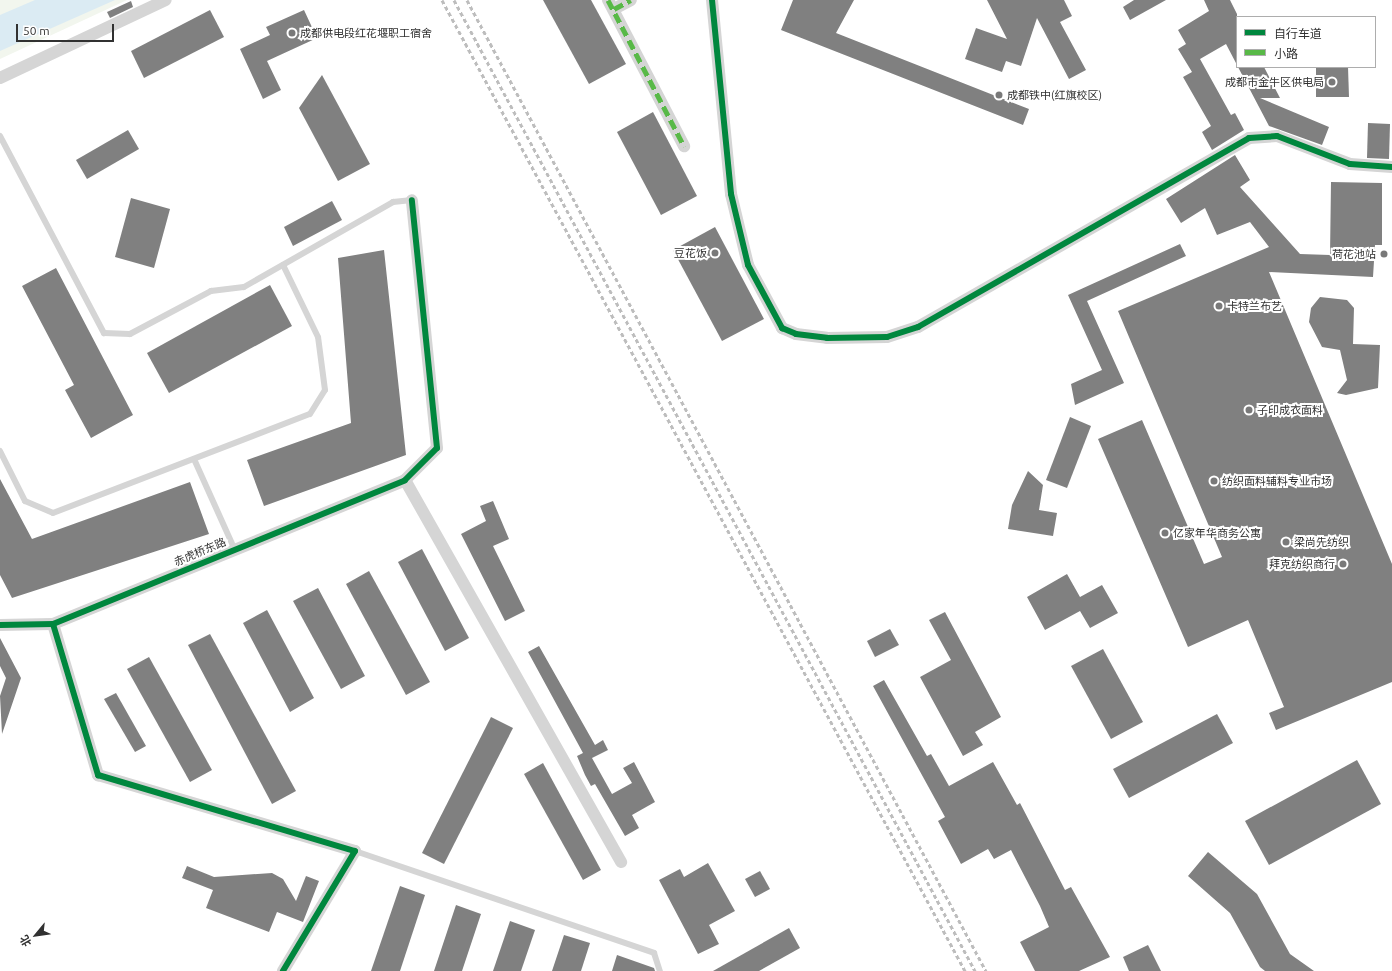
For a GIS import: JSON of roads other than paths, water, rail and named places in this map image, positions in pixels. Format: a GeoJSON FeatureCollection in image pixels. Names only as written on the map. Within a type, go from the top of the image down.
{"type":"FeatureCollection","features":[{"type":"Feature","properties":{"kind":"street"},"geometry":{"type":"LineString","coordinates":[[0,78],[166,0]]}},
{"type":"Feature","properties":{"kind":"street"},"geometry":{"type":"LineString","coordinates":[[631,0],[611,5],[684,146]]}},
{"type":"Feature","properties":{"kind":"street"},"geometry":{"type":"LineString","coordinates":[[712,0],[731,194],[748,265],[782,328],[796,334],[827,338],[887,337],[918,327],[1249,138],[1277,136],[1350,164],[1392,167]]}},
{"type":"Feature","properties":{"kind":"street"},"geometry":{"type":"LineString","coordinates":[[412,200],[437,448],[405,480],[621,862]]}},
{"type":"Feature","properties":{"kind":"street","name":"赤虎桥东路"},"geometry":{"type":"LineString","coordinates":[[0,625],[53,624],[234,548],[405,480]]}},
{"type":"Feature","properties":{"kind":"street"},"geometry":{"type":"LineString","coordinates":[[53,624],[98,775],[355,851],[283,971]]}},
{"type":"Feature","properties":{"kind":"lane"},"geometry":{"type":"LineString","coordinates":[[0,136],[104,333],[130,334],[211,290],[244,288],[393,202],[412,200]]}},
{"type":"Feature","properties":{"kind":"lane"},"geometry":{"type":"LineString","coordinates":[[0,451],[25,501],[53,513],[310,414],[325,390],[318,337],[282,265]]}},
{"type":"Feature","properties":{"kind":"lane"},"geometry":{"type":"LineString","coordinates":[[194,459],[234,548]]}},
{"type":"Feature","properties":{"kind":"lane"},"geometry":{"type":"LineString","coordinates":[[355,851],[654,953],[660,971]]}},
{"type":"Feature","properties":{"kind":"railway"},"geometry":{"type":"LineString","coordinates":[[442,0],[965,971]]}},
{"type":"Feature","properties":{"kind":"railway"},"geometry":{"type":"LineString","coordinates":[[454,0],[975,971]]}},
{"type":"Feature","properties":{"kind":"railway"},"geometry":{"type":"LineString","coordinates":[[467,0],[986,971]]}},
{"type":"Feature","properties":{"kind":"place","name":"成都供电段红花堰职工宿舍"},"geometry":{"type":"Point","coordinates":[292,33]}},
{"type":"Feature","properties":{"kind":"place","name":"成都市金牛区供电局"},"geometry":{"type":"Point","coordinates":[1332,82]}},
{"type":"Feature","properties":{"kind":"place","name":"成都铁中(红旗校区)"},"geometry":{"type":"Point","coordinates":[999,95]}},
{"type":"Feature","properties":{"kind":"place","name":"豆花饭"},"geometry":{"type":"Point","coordinates":[715,253]}},
{"type":"Feature","properties":{"kind":"place","name":"荷花池站"},"geometry":{"type":"Point","coordinates":[1384,254]}},
{"type":"Feature","properties":{"kind":"place","name":"卡特兰布艺"},"geometry":{"type":"Point","coordinates":[1219,306]}},
{"type":"Feature","properties":{"kind":"place","name":"子印成衣面料"},"geometry":{"type":"Point","coordinates":[1249,410]}},
{"type":"Feature","properties":{"kind":"place","name":"纺织面料辅料专业市场"},"geometry":{"type":"Point","coordinates":[1214,481]}},
{"type":"Feature","properties":{"kind":"place","name":"亿家年华商务公寓"},"geometry":{"type":"Point","coordinates":[1165,533]}},
{"type":"Feature","properties":{"kind":"place","name":"梁尚先纺织"},"geometry":{"type":"Point","coordinates":[1286,542]}},
{"type":"Feature","properties":{"kind":"place","name":"拜克纺织商行"},"geometry":{"type":"Point","coordinates":[1343,564]}}]}
